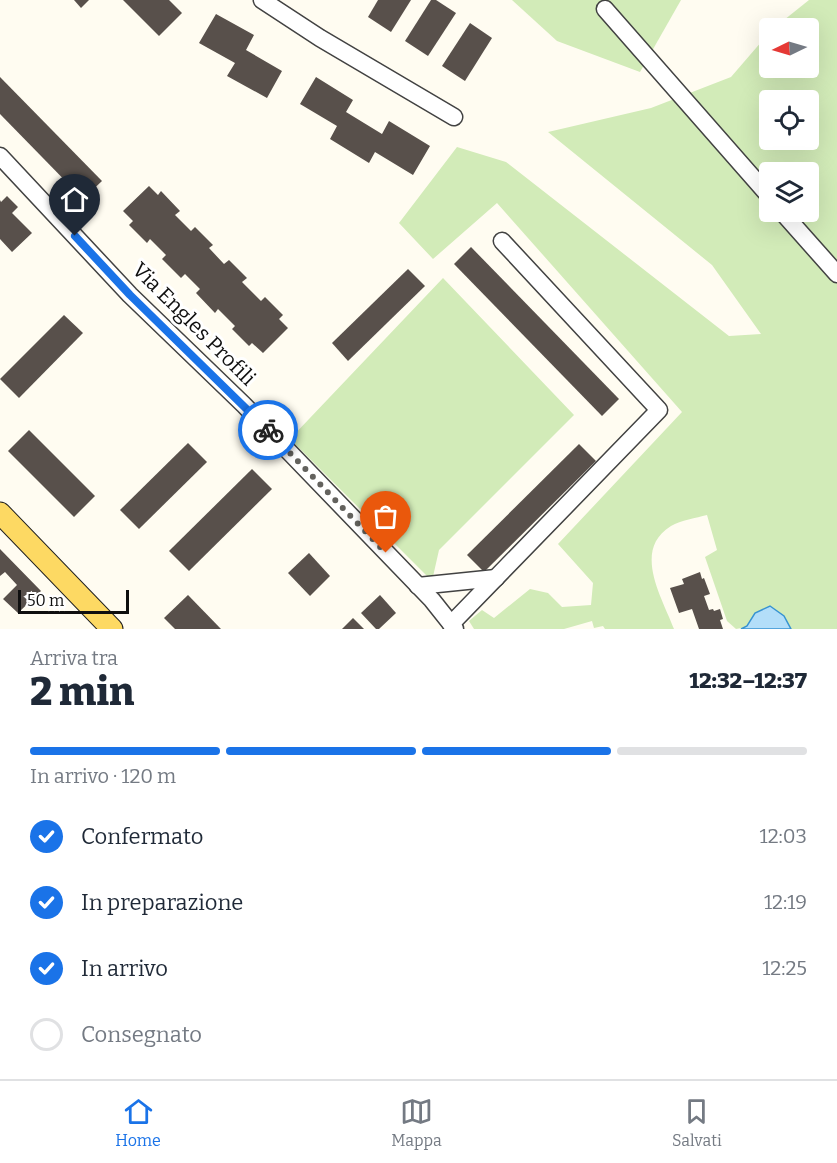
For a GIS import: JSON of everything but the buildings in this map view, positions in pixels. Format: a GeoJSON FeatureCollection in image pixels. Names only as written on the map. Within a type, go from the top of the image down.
{"type":"FeatureCollection","features":[{"type":"Feature","properties":{"kind":"main road"},"geometry":{"type":"LineString","coordinates":[[0,513],[112,629]]}},
{"type":"Feature","properties":{"kind":"street"},"geometry":{"type":"LineString","coordinates":[[262,0],[320,38],[454,117]]}},
{"type":"Feature","properties":{"kind":"street"},"geometry":{"type":"LineString","coordinates":[[605,9],[759,184]]}},
{"type":"Feature","properties":{"kind":"street","name":"Via Engles Profili"},"geometry":{"type":"LineString","coordinates":[[0,156],[130,295],[244,405],[418,586],[453,627]]}},
{"type":"Feature","properties":{"kind":"street"},"geometry":{"type":"LineString","coordinates":[[791,222],[837,273]]}},
{"type":"Feature","properties":{"kind":"street"},"geometry":{"type":"LineString","coordinates":[[453,627],[496,578],[660,410],[502,241]]}},
{"type":"Feature","properties":{"kind":"street"},"geometry":{"type":"LineString","coordinates":[[418,586],[496,578]]}},
{"type":"Feature","properties":{"kind":"green space"},"geometry":{"type":"Polygon","coordinates":[[[512,0],[681,0],[640,72],[557,41],[512,0]]]}},
{"type":"Feature","properties":{"kind":"green space"},"geometry":{"type":"Polygon","coordinates":[[[809,0],[837,0],[837,629],[791,629],[784,616],[755,613],[747,627],[736,629],[727,621],[705,557],[717,550],[707,515],[671,526],[659,536],[653,548],[653,575],[674,629],[605,629],[603,626],[594,628],[592,621],[564,629],[474,629],[469,621],[482,610],[494,618],[530,589],[548,593],[562,607],[591,605],[593,583],[558,544],[682,412],[497,203],[433,259],[399,223],[457,147],[506,162],[729,336],[761,334],[712,265],[548,132],[651,108],[731,77],[759,45],[759,78],[819,78],[819,18],[786,18],[809,0]]]}},
{"type":"Feature","properties":{"kind":"green space"},"geometry":{"type":"Polygon","coordinates":[[[443,278],[574,415],[439,550],[432,581],[290,439],[443,278]]]}},
{"type":"Feature","properties":{"kind":"water"},"geometry":{"type":"Polygon","coordinates":[[[770,606],[784,616],[791,629],[741,629],[747,626],[755,613],[770,606]]]}},
{"type":"Feature","properties":{"kind":"way so far"},"geometry":{"type":"LineString","coordinates":[[268,430],[386,553]]}},
{"type":"Feature","properties":{"kind":"route"},"geometry":{"type":"LineString","coordinates":[[75,236],[130,295],[268,430]]}}]}
